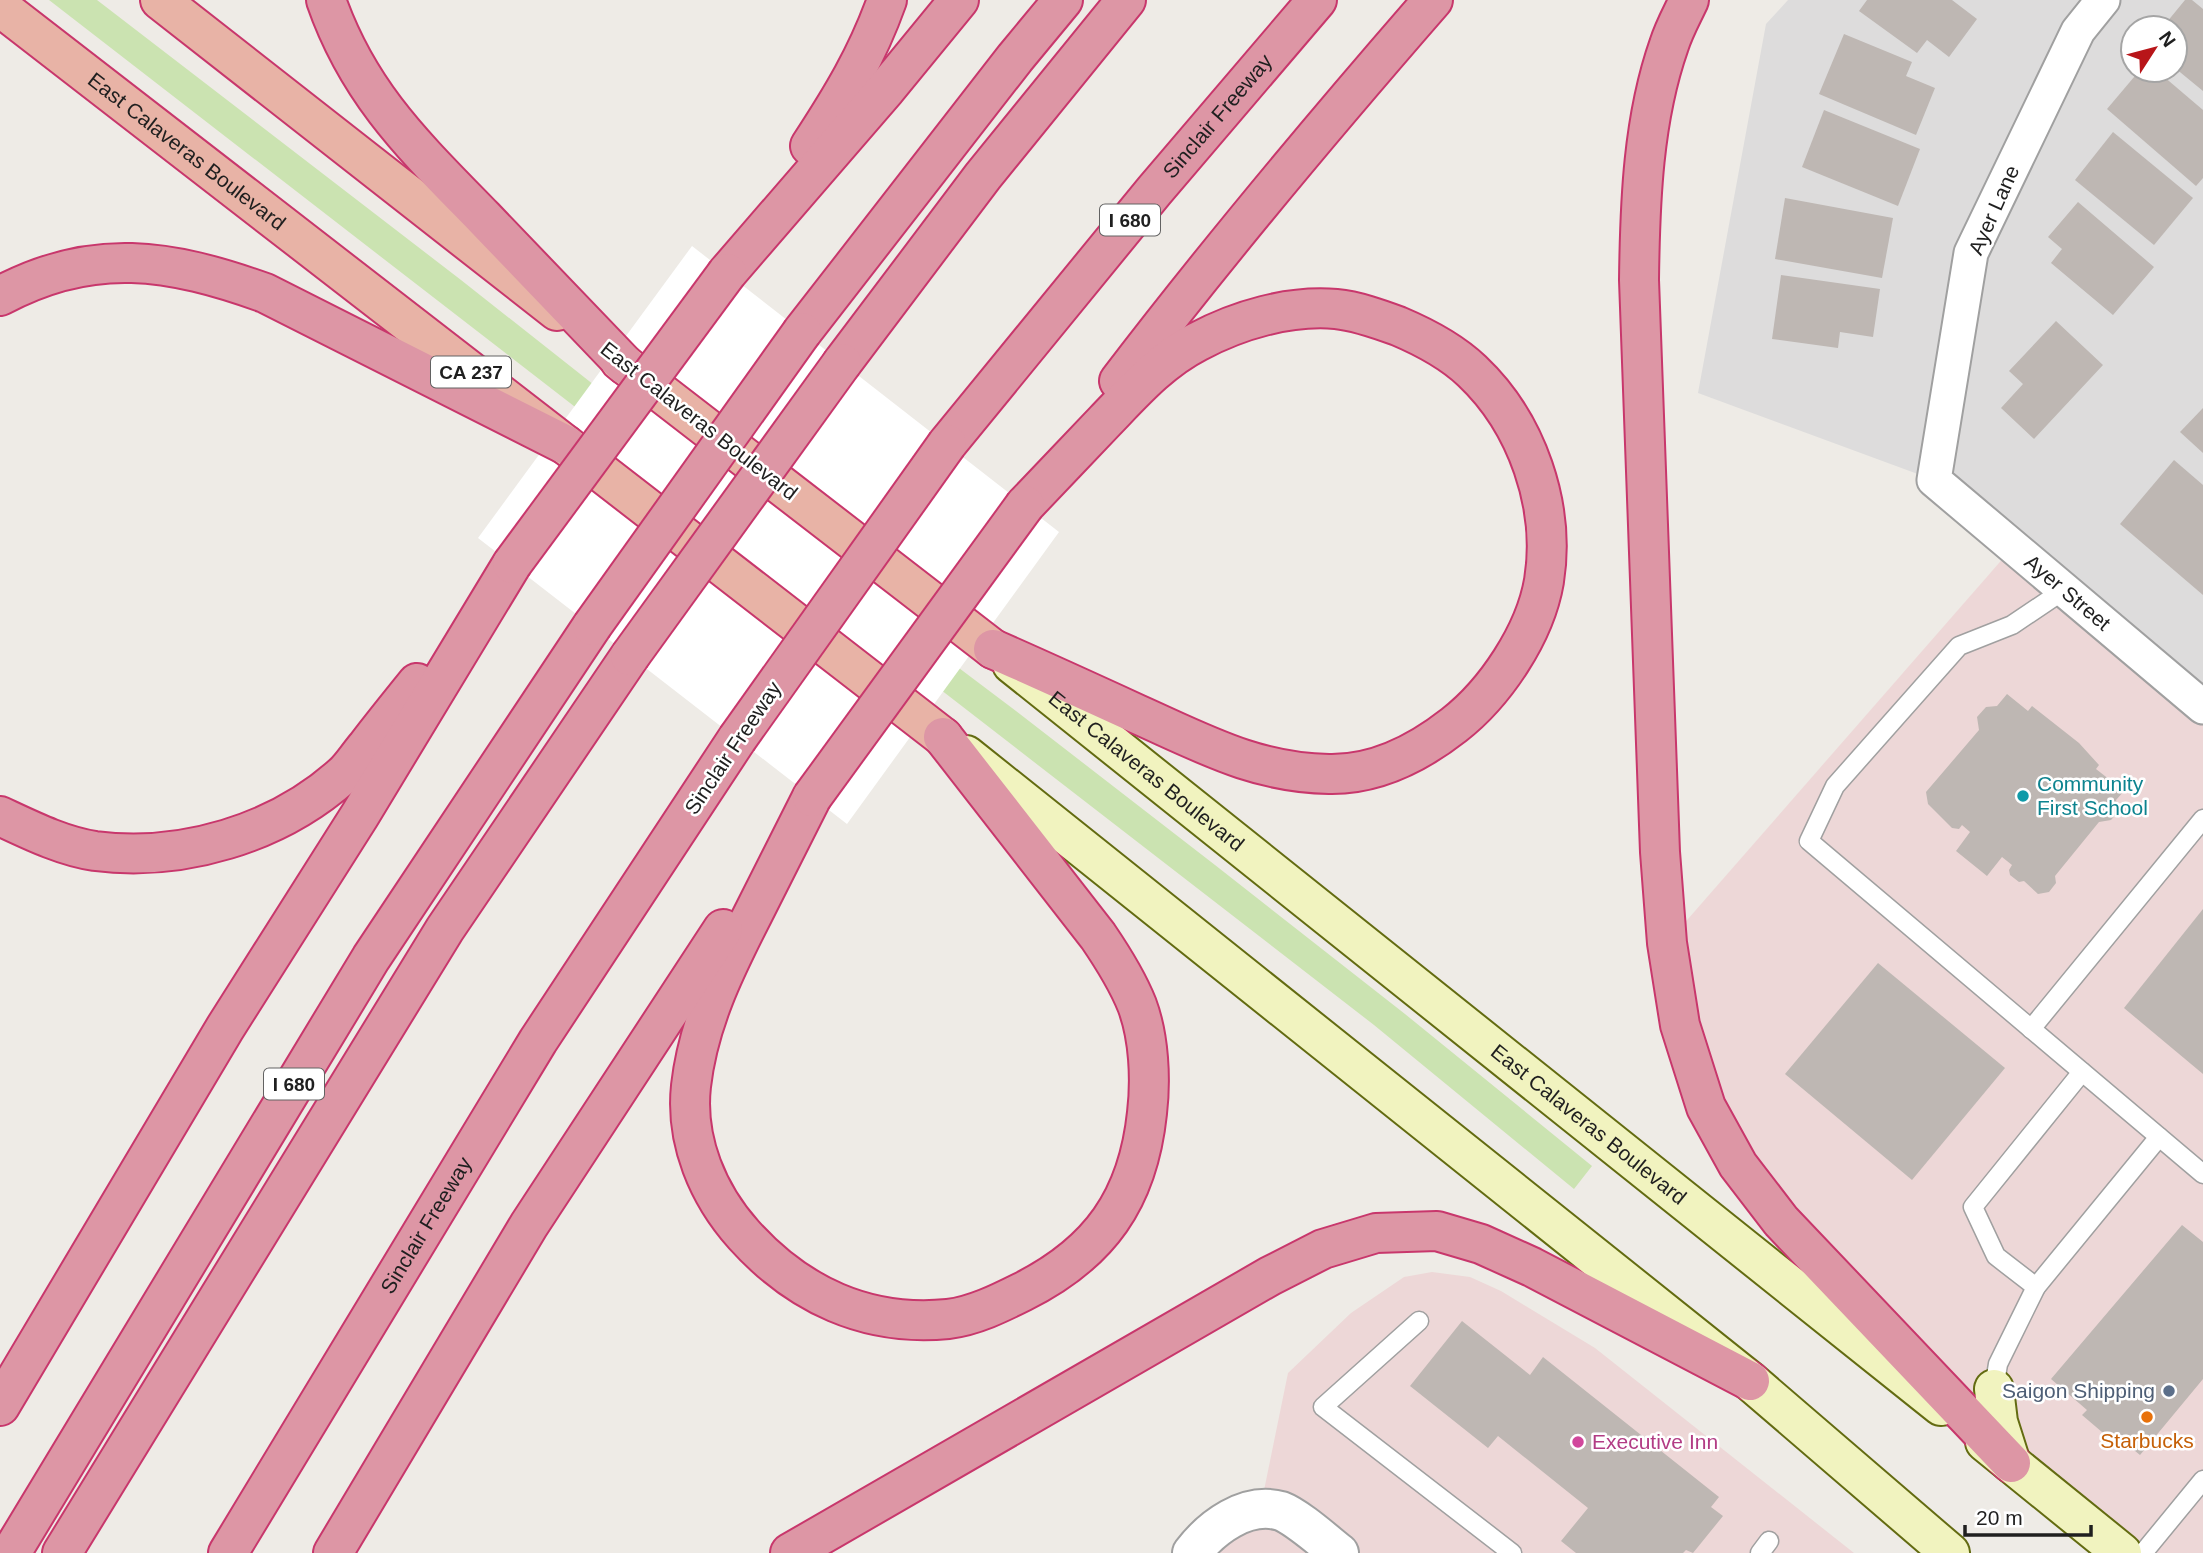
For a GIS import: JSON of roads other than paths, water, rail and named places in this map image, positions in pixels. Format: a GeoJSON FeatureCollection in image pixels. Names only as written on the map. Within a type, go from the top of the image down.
{"type":"FeatureCollection","features":[{"type":"Feature","properties":{"kind":"highway","name":"East Calaveras Boulevard"},"geometry":{"type":"LineString","coordinates":[[160,0],[625,365],[993,649]]}},
{"type":"Feature","properties":{"kind":"highway"},"geometry":{"type":"LineString","coordinates":[[326,0],[337,31],[365,85],[403,135],[625,365]]}},
{"type":"Feature","properties":{"kind":"highway"},"geometry":{"type":"LineString","coordinates":[[0,816],[37,834],[93,850],[148,854],[201,846],[254,831],[305,803],[344,774],[512,564],[727,273],[849,88],[872,42],[887,0]]}},
{"type":"Feature","properties":{"kind":"highway"},"geometry":{"type":"LineString","coordinates":[[727,273],[959,0]]}},
{"type":"Feature","properties":{"kind":"highway","name":"I 680"},"geometry":{"type":"LineString","coordinates":[[11,1553],[371,958],[592,626],[803,332],[1063,0]]}},
{"type":"Feature","properties":{"kind":"highway","name":"I 680"},"geometry":{"type":"LineString","coordinates":[[62,1553],[445,929],[630,656],[842,363],[983,176],[1126,0]]}},
{"type":"Feature","properties":{"kind":"highway","name":"Sinclair Freeway"},"geometry":{"type":"LineString","coordinates":[[228,1553],[538,1041],[737,739],[947,444],[1154,191],[1317,0]]}},
{"type":"Feature","properties":{"kind":"highway"},"geometry":{"type":"LineString","coordinates":[[333,1553],[529,1225],[812,797],[1025,505],[1161,326],[1322,127],[1433,0]]}},
{"type":"Feature","properties":{"kind":"highway"},"geometry":{"type":"LineString","coordinates":[[1689,0],[1669,44],[1654,98],[1640,216],[1639,280],[1660,852],[1667,943],[1680,1025],[1706,1107],[1738,1165],[1781,1221],[2011,1463]]}},
{"type":"Feature","properties":{"kind":"highway","name":"East Calaveras Boulevard"},"geometry":{"type":"LineString","coordinates":[[0,7],[943,737]]}},
{"type":"Feature","properties":{"kind":"highway"},"geometry":{"type":"LineString","coordinates":[[0,296],[69,268],[118,263],[166,265],[213,275],[265,293],[566,445]]}},
{"type":"Feature","properties":{"kind":"highway"},"geometry":{"type":"LineString","coordinates":[[993,649],[1218,751],[1272,769],[1331,774],[1382,767],[1430,744],[1470,712],[1504,674],[1528,630],[1544,583],[1546,527],[1534,468],[1510,416],[1471,370],[1426,338],[1376,318],[1336,309],[1277,313],[1243,322],[1195,342],[1155,369],[1025,505]]}},
{"type":"Feature","properties":{"kind":"highway"},"geometry":{"type":"LineString","coordinates":[[0,1406],[225,1028],[360,815],[512,564]]}},
{"type":"Feature","properties":{"kind":"highway"},"geometry":{"type":"LineString","coordinates":[[812,797],[715,990],[699,1040],[691,1088],[692,1134],[707,1180],[733,1223],[767,1261],[808,1290],[854,1311],[899,1319],[951,1319],[998,1304],[1039,1284],[1078,1258],[1106,1228],[1128,1187],[1144,1143],[1149,1094],[1147,1048],[1138,1008],[1119,967],[1098,936],[943,737]]}},
{"type":"Feature","properties":{"kind":"highway"},"geometry":{"type":"LineString","coordinates":[[790,1553],[1270,1276],[1323,1249],[1376,1233],[1437,1231],[1481,1244],[1532,1267],[1750,1381]]}},
{"type":"Feature","properties":{"kind":"main road","name":"East Calaveras Boulevard"},"geometry":{"type":"LineString","coordinates":[[993,649],[2122,1553]]}},
{"type":"Feature","properties":{"kind":"main road","name":"East Calaveras Boulevard"},"geometry":{"type":"LineString","coordinates":[[943,737],[1750,1381],[1938,1549]]}},
{"type":"Feature","properties":{"kind":"main road"},"geometry":{"type":"LineString","coordinates":[[1994,1389],[1998,1422],[2011,1463]]}},
{"type":"Feature","properties":{"kind":"street","name":"Ayer Lane"},"geometry":{"type":"LineString","coordinates":[[1934,481],[1971,253],[2078,32],[2103,0]]}},
{"type":"Feature","properties":{"kind":"street","name":"Ayer Street"},"geometry":{"type":"LineString","coordinates":[[1934,481],[2203,706]]}},
{"type":"Feature","properties":{"kind":"street"},"geometry":{"type":"LineString","coordinates":[[1192,1553],[1207,1534],[1233,1516],[1259,1511],[1281,1511],[1339,1553]]}},
{"type":"Feature","properties":{"kind":"lane"},"geometry":{"type":"LineString","coordinates":[[2064,590],[2012,625],[1959,646],[1835,786],[1809,841],[2203,1174]]}},
{"type":"Feature","properties":{"kind":"lane"},"geometry":{"type":"LineString","coordinates":[[2031,1028],[2203,819]]}},
{"type":"Feature","properties":{"kind":"lane"},"geometry":{"type":"LineString","coordinates":[[2036,1287],[1996,1256],[1973,1207],[2081,1072]]}},
{"type":"Feature","properties":{"kind":"lane"},"geometry":{"type":"LineString","coordinates":[[1994,1389],[1998,1364],[2036,1287],[2159,1137]]}},
{"type":"Feature","properties":{"kind":"lane"},"geometry":{"type":"LineString","coordinates":[[1419,1321],[1323,1407],[1512,1553]]}},
{"type":"Feature","properties":{"kind":"lane"},"geometry":{"type":"LineString","coordinates":[[2143,1553],[2203,1480]]}},
{"type":"Feature","properties":{"kind":"place","name":"Community First School"},"geometry":{"type":"Point","coordinates":[2023,796]}},
{"type":"Feature","properties":{"kind":"place","name":"Saigon Shipping"},"geometry":{"type":"Point","coordinates":[2169,1391]}},
{"type":"Feature","properties":{"kind":"place","name":"Starbucks"},"geometry":{"type":"Point","coordinates":[2147,1417]}},
{"type":"Feature","properties":{"kind":"place","name":"Executive Inn"},"geometry":{"type":"Point","coordinates":[1578,1442]}}]}
